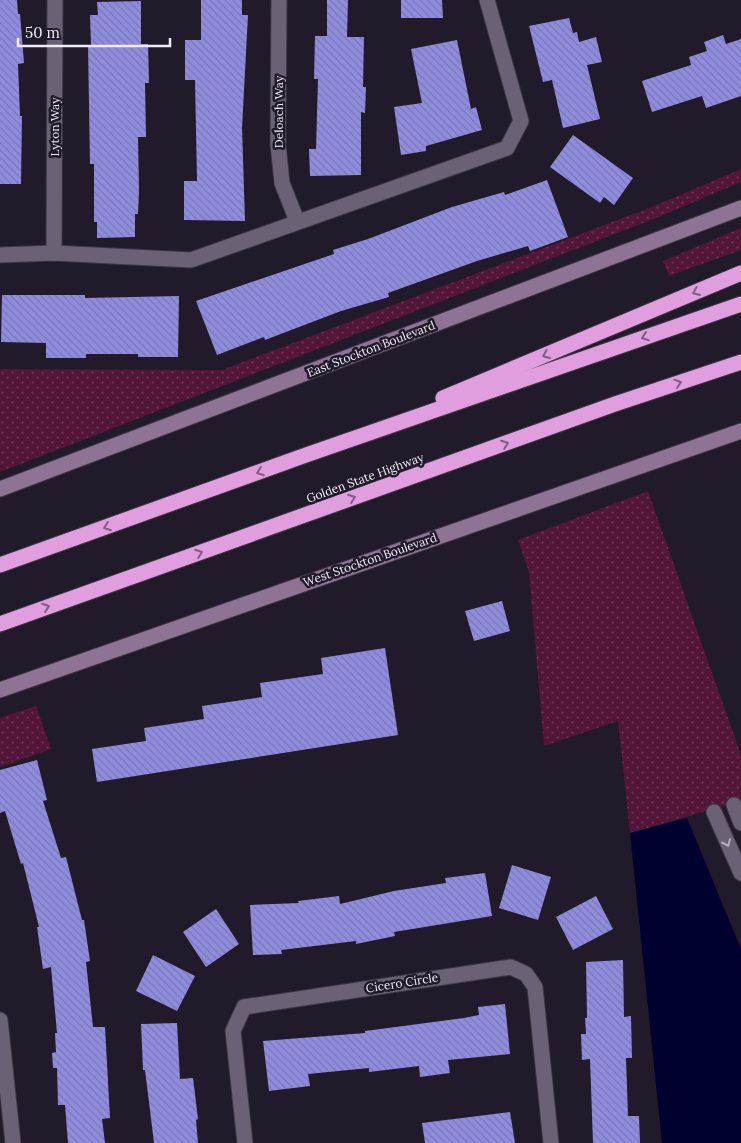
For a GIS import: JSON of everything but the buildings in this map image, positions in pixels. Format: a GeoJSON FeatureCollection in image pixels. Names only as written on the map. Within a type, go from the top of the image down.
{"type":"FeatureCollection","features":[{"type":"Feature","properties":{"kind":"highway"},"geometry":{"type":"LineString","coordinates":[[306,455],[741,273]]}},
{"type":"Feature","properties":{"kind":"highway"},"geometry":{"type":"LineString","coordinates":[[0,566],[306,455],[741,304]]}},
{"type":"Feature","properties":{"kind":"highway","name":"Golden State Highway"},"geometry":{"type":"LineString","coordinates":[[0,624],[615,404],[741,362]]}},
{"type":"Feature","properties":{"kind":"street","name":"Lyton Way"},"geometry":{"type":"LineString","coordinates":[[54,254],[55,0]]}},
{"type":"Feature","properties":{"kind":"street","name":"Deloach Way"},"geometry":{"type":"LineString","coordinates":[[279,0],[278,144],[282,183],[297,222]]}},
{"type":"Feature","properties":{"kind":"street"},"geometry":{"type":"LineString","coordinates":[[0,255],[54,254],[191,260],[508,148],[521,121],[487,0]]}},
{"type":"Feature","properties":{"kind":"street","name":"East Stockton Boulevard"},"geometry":{"type":"LineString","coordinates":[[0,489],[741,208]]}},
{"type":"Feature","properties":{"kind":"street","name":"West Stockton Boulevard"},"geometry":{"type":"LineString","coordinates":[[0,690],[741,431]]}},
{"type":"Feature","properties":{"kind":"street"},"geometry":{"type":"LineString","coordinates":[[734,805],[741,823]]}},
{"type":"Feature","properties":{"kind":"street"},"geometry":{"type":"LineString","coordinates":[[714,812],[741,873]]}},
{"type":"Feature","properties":{"kind":"street","name":"Cicero Circle"},"geometry":{"type":"LineString","coordinates":[[245,1143],[233,1031],[244,1007],[511,967],[526,974],[535,987],[551,1143]]}},
{"type":"Feature","properties":{"kind":"street"},"geometry":{"type":"LineString","coordinates":[[0,1020],[13,1143]]}},
{"type":"Feature","properties":{"kind":"shaded area"},"geometry":{"type":"Polygon","coordinates":[[[741,169],[741,182],[656,218],[0,472],[0,369],[222,370],[652,207],[741,169]]]}},
{"type":"Feature","properties":{"kind":"shaded area"},"geometry":{"type":"Polygon","coordinates":[[[741,228],[741,250],[669,276],[663,261],[741,228]]]}},
{"type":"Feature","properties":{"kind":"shaded area"},"geometry":{"type":"Polygon","coordinates":[[[648,491],[741,755],[741,801],[630,833],[618,721],[544,746],[529,572],[518,540],[648,491]]]}},
{"type":"Feature","properties":{"kind":"shaded area"},"geometry":{"type":"Polygon","coordinates":[[[36,706],[51,749],[0,767],[0,718],[36,706]]]}},
{"type":"Feature","properties":{"kind":"water"},"geometry":{"type":"Polygon","coordinates":[[[687,818],[741,949],[741,1143],[662,1143],[630,833],[687,818]]]}}]}
